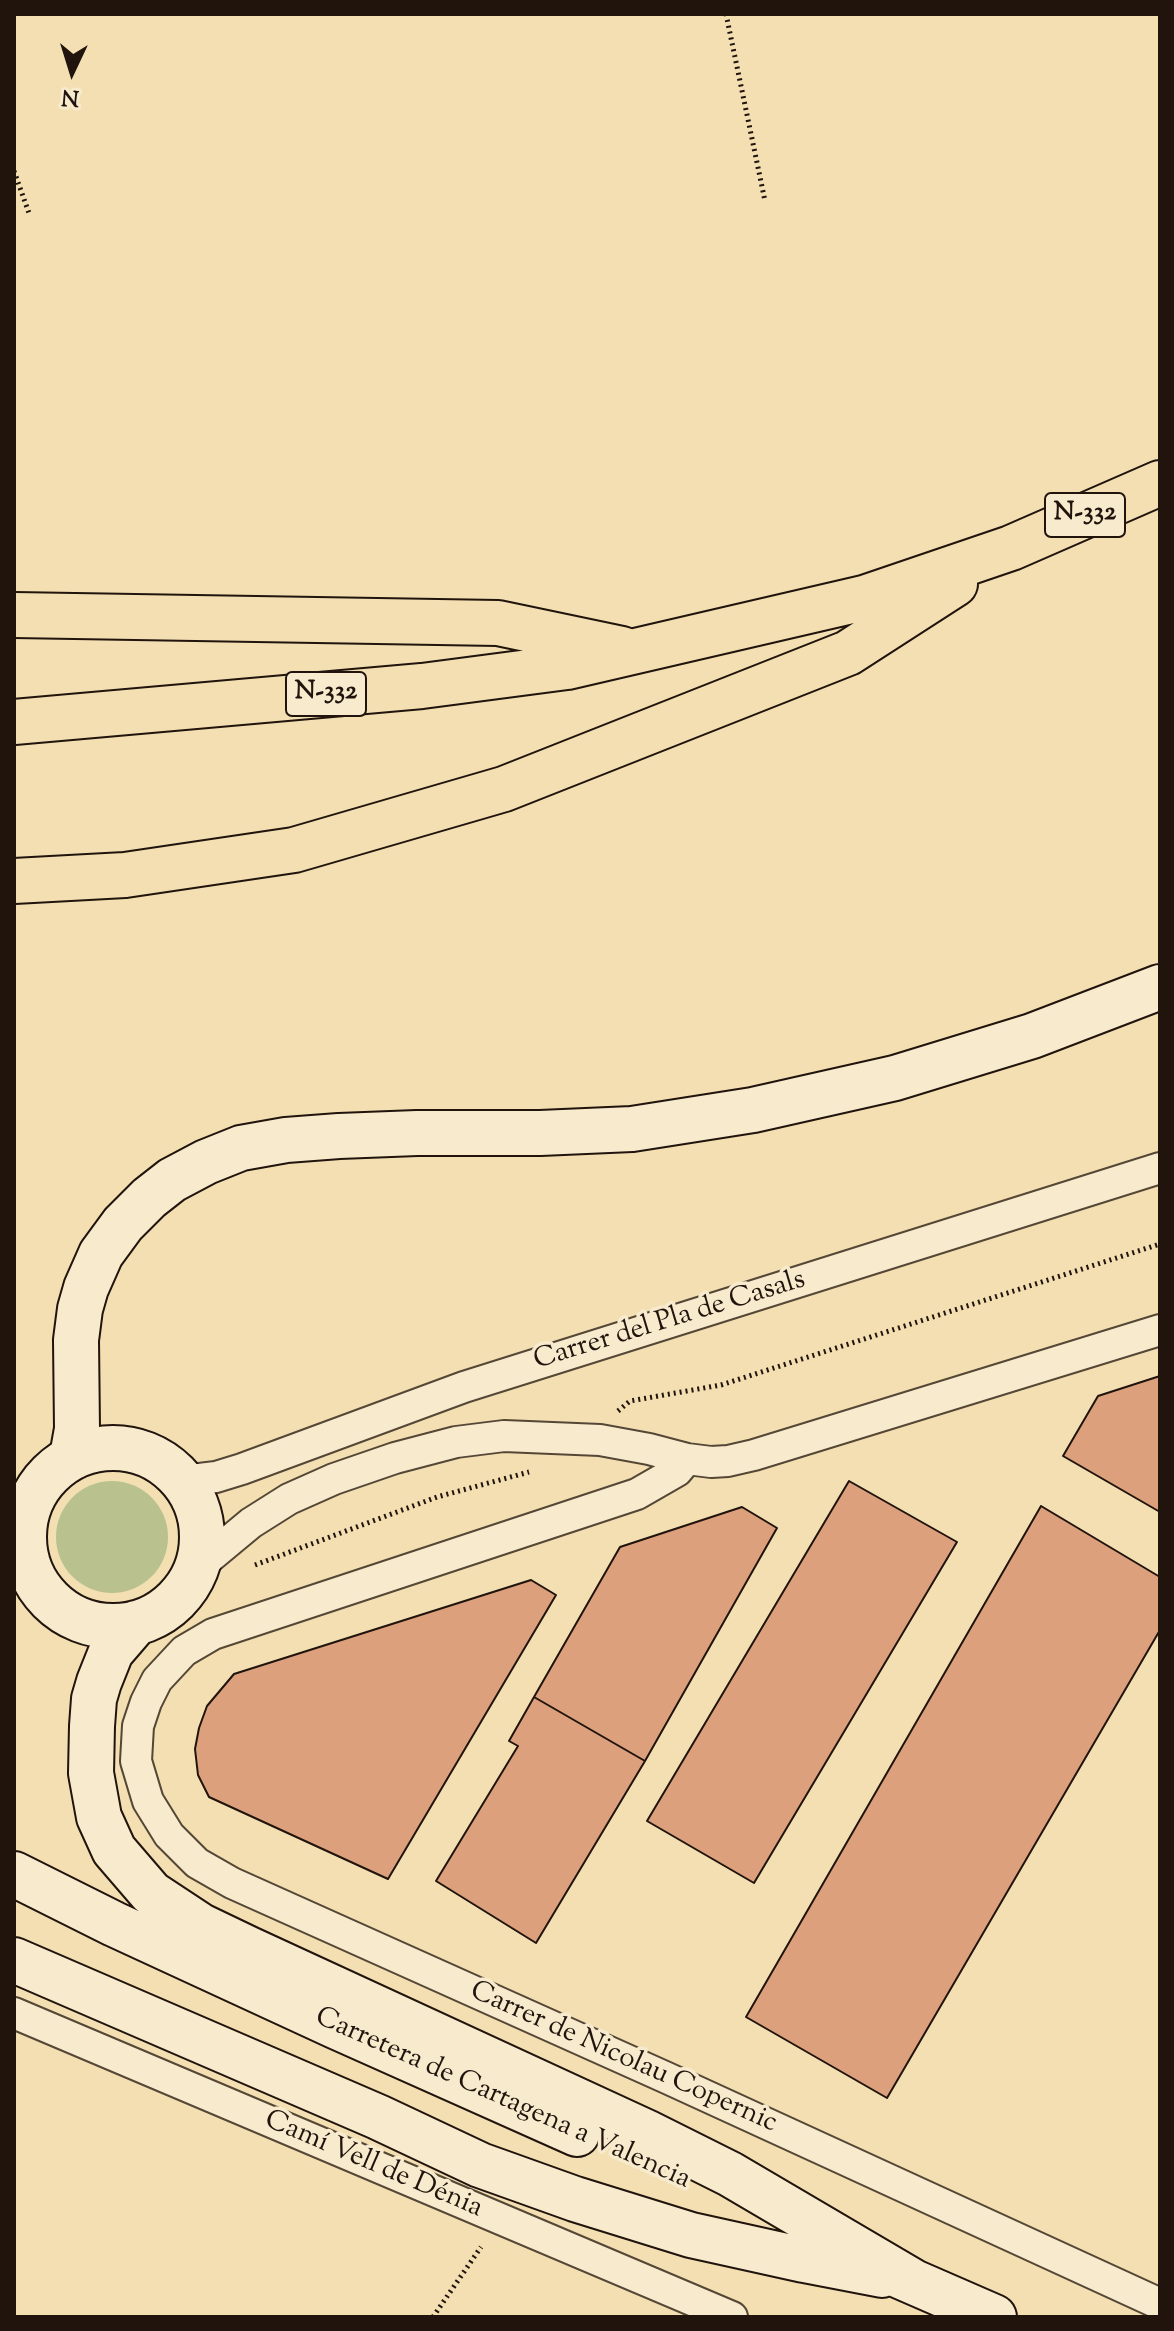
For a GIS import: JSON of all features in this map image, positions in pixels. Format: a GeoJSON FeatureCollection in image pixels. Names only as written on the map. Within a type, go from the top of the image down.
{"type":"FeatureCollection","features":[{"type":"Feature","properties":{"kind":"highway","name":"N-332"},"geometry":{"type":"LineString","coordinates":[[14,722],[422,686],[567,667],[864,598],[1011,548],[1160,483]]}},
{"type":"Feature","properties":{"kind":"highway"},"geometry":{"type":"LineString","coordinates":[[14,881],[125,875],[294,850],[504,789],[848,653],[1011,548]]}},
{"type":"Feature","properties":{"kind":"highway"},"geometry":{"type":"LineString","coordinates":[[14,615],[498,623],[636,652]]}},
{"type":"Feature","properties":{"kind":"main road"},"geometry":{"type":"LineString","coordinates":[[72,1457],[77,1429],[76,1340],[80,1309],[101,1254],[123,1224],[149,1198],[172,1180],[206,1162],[241,1148],[286,1140],[417,1133],[632,1129],[753,1110],[895,1078],[1032,1036],[1160,987]]}},
{"type":"Feature","properties":{"kind":"main road"},"geometry":{"type":"LineString","coordinates":[[78,1371],[89,1403],[107,1429],[135,1450],[161,1462],[183,1481],[192,1494],[202,1522],[203,1537],[198,1567],[186,1589],[173,1604],[156,1616],[117,1626],[79,1620],[29,1589],[36,1582],[24,1545],[23,1514],[47,1476],[72,1457],[114,1447],[135,1450]]}},
{"type":"Feature","properties":{"kind":"main road"},"geometry":{"type":"LineString","coordinates":[[136,1623],[111,1652],[99,1682],[94,1699],[91,1773],[99,1817],[114,1850],[151,1893],[201,1926],[730,2174],[912,2281]]}},
{"type":"Feature","properties":{"kind":"main road","name":"Carretera de Cartagena a Valencia"},"geometry":{"type":"LineString","coordinates":[[14,1874],[335,2026],[994,2317]]}},
{"type":"Feature","properties":{"kind":"main road"},"geometry":{"type":"LineString","coordinates":[[14,1960],[364,2111],[480,2165],[575,2199],[691,2235],[912,2281]]}},
{"type":"Feature","properties":{"kind":"street","name":"Carrer del Pla de Casals"},"geometry":{"type":"LineString","coordinates":[[183,1481],[216,1477],[242,1469],[464,1387],[1160,1168]]}},
{"type":"Feature","properties":{"kind":"street"},"geometry":{"type":"LineString","coordinates":[[198,1567],[251,1523],[289,1499],[334,1479],[395,1458],[456,1442],[504,1436],[600,1440],[711,1462],[754,1455],[1160,1330]]}},
{"type":"Feature","properties":{"kind":"street","name":"Carrer de Nicolau Copernic"},"geometry":{"type":"LineString","coordinates":[[687,1459],[677,1471],[637,1494],[213,1634],[184,1651],[157,1680],[138,1726],[136,1761],[148,1801],[169,1835],[197,1863],[232,1883],[1160,2304]]}},
{"type":"Feature","properties":{"kind":"street","name":"Camí Vell de Dénia"},"geometry":{"type":"LineString","coordinates":[[14,2013],[732,2317]]}},
{"type":"Feature","properties":{"kind":"path"},"geometry":{"type":"LineString","coordinates":[[726,14],[765,201]]}},
{"type":"Feature","properties":{"kind":"path"},"geometry":{"type":"LineString","coordinates":[[14,171],[30,216]]}},
{"type":"Feature","properties":{"kind":"path"},"geometry":{"type":"LineString","coordinates":[[600,1440],[618,1411],[630,1401],[721,1385],[1160,1244]]}},
{"type":"Feature","properties":{"kind":"path"},"geometry":{"type":"LineString","coordinates":[[246,1569],[437,1497],[539,1470]]}},
{"type":"Feature","properties":{"kind":"path"},"geometry":{"type":"LineString","coordinates":[[433,2317],[500,2219]]}},
{"type":"Feature","properties":{"kind":"green space"},"geometry":{"type":"Polygon","coordinates":[[[112,1481],[133,1485],[151,1498],[164,1516],[168,1537],[164,1558],[151,1576],[133,1589],[112,1593],[91,1589],[73,1576],[60,1558],[56,1537],[60,1516],[73,1498],[91,1485],[112,1481]]]}},
{"type":"Feature","properties":{"kind":"building"},"geometry":{"type":"Polygon","coordinates":[[[1160,1376],[1160,1512],[1063,1456],[1098,1396],[1160,1376]]]}},
{"type":"Feature","properties":{"kind":"building"},"geometry":{"type":"Polygon","coordinates":[[[849,1481],[957,1542],[754,1883],[647,1821],[849,1481]]]}},
{"type":"Feature","properties":{"kind":"building"},"geometry":{"type":"Polygon","coordinates":[[[1041,1506],[1160,1577],[1160,1630],[887,2098],[746,2017],[1041,1506]]]}},
{"type":"Feature","properties":{"kind":"building"},"geometry":{"type":"Polygon","coordinates":[[[742,1507],[777,1528],[645,1761],[534,1697],[620,1547],[742,1507]]]}},
{"type":"Feature","properties":{"kind":"building"},"geometry":{"type":"Polygon","coordinates":[[[531,1580],[556,1595],[388,1879],[209,1797],[198,1775],[195,1749],[199,1728],[207,1706],[234,1674],[531,1580]]]}},
{"type":"Feature","properties":{"kind":"building"},"geometry":{"type":"Polygon","coordinates":[[[534,1697],[645,1761],[536,1943],[436,1881],[518,1746],[509,1741],[534,1697]]]}}]}
